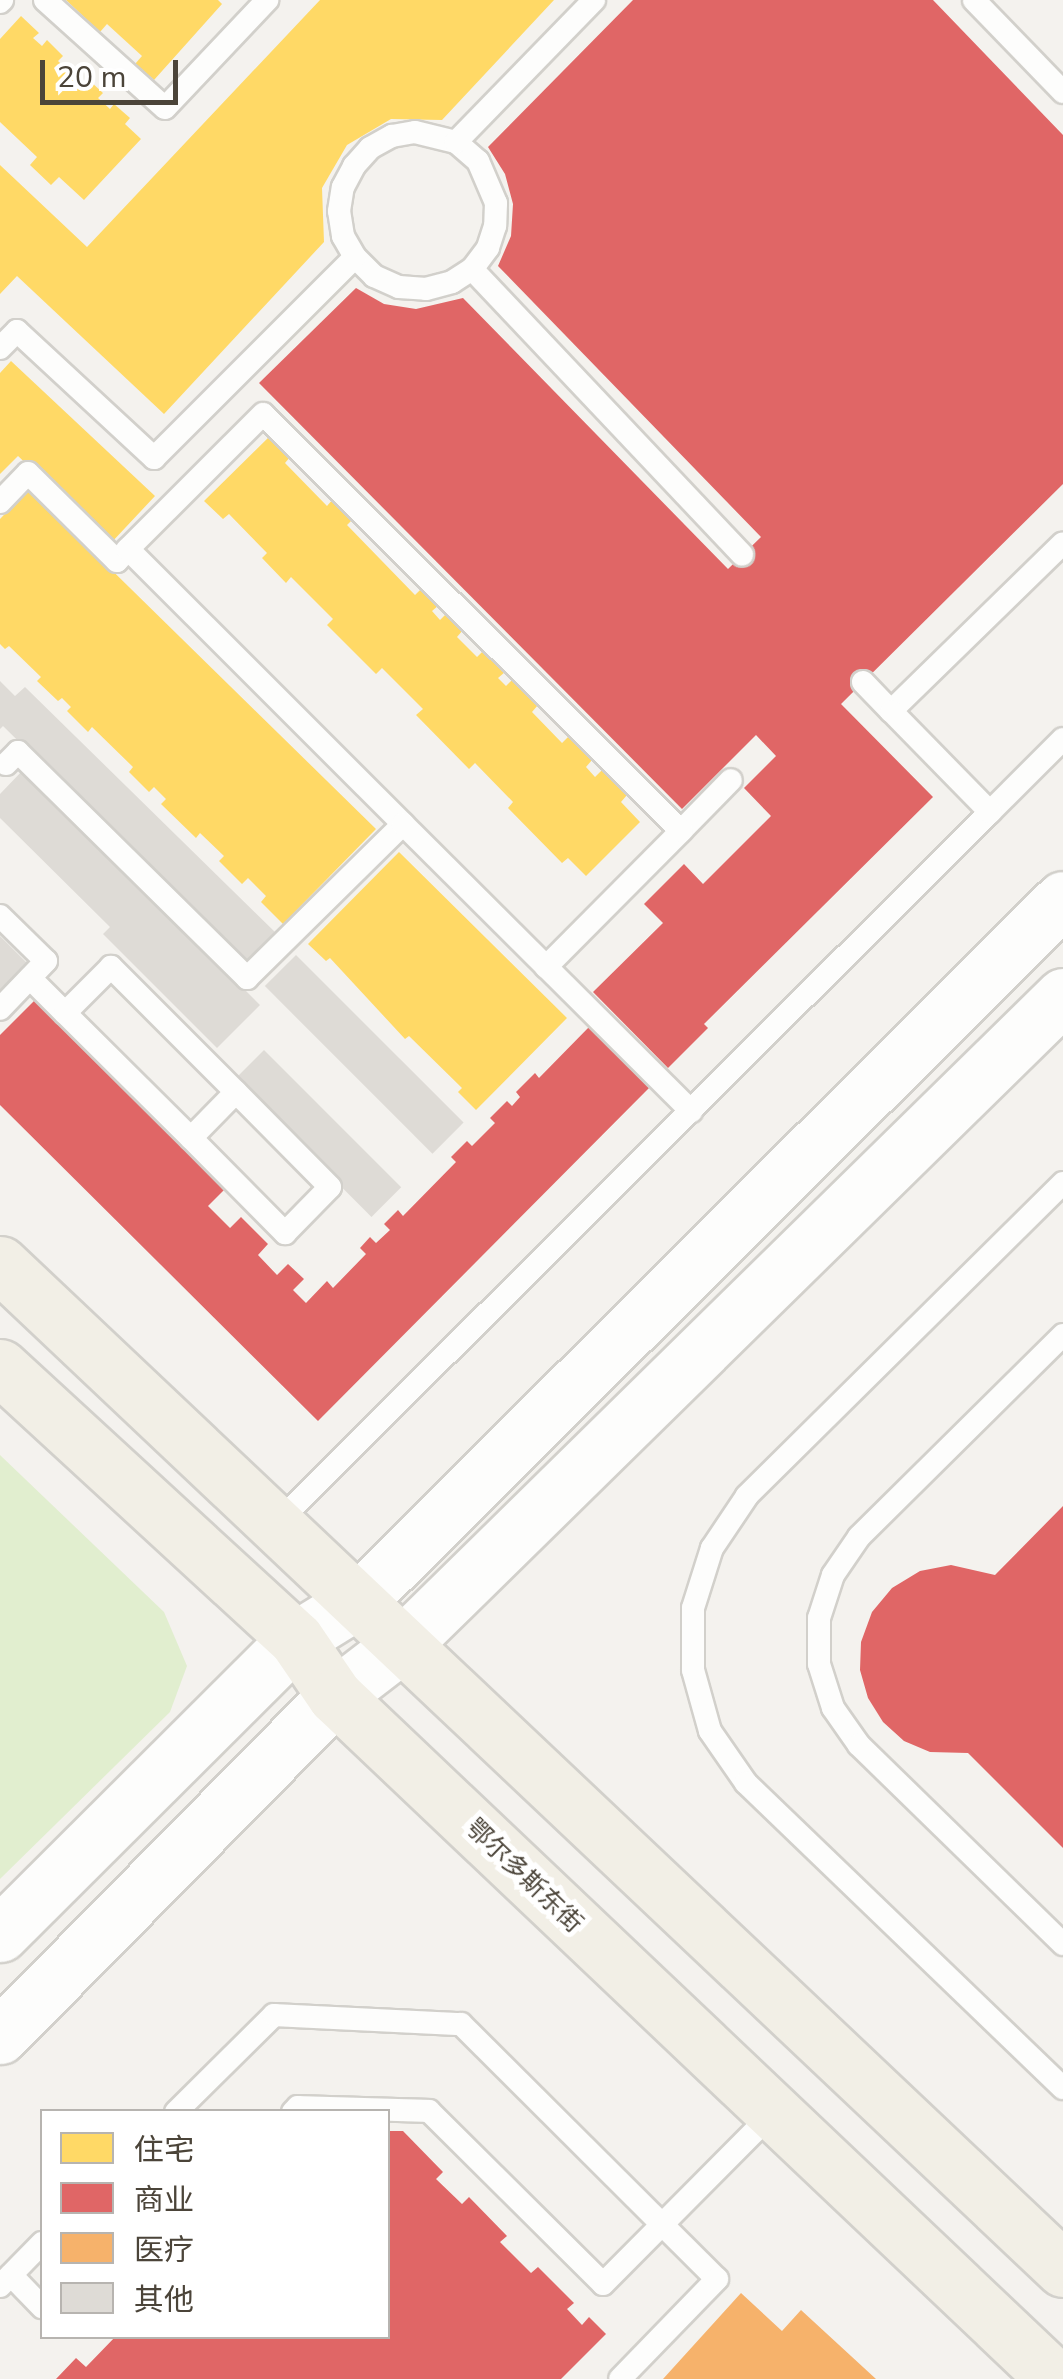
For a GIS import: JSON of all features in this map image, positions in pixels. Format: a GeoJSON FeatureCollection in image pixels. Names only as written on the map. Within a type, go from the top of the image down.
{"type":"FeatureCollection","features":[{"type":"Feature","properties":{"kind":"main road"},"geometry":{"type":"LineString","coordinates":[[0,1264],[405,1642],[1063,2269]]}},
{"type":"Feature","properties":{"kind":"main road","name":"鄂尔多斯东街"},"geometry":{"type":"LineString","coordinates":[[0,1367],[296,1639],[335,1696],[1055,2379]]}},
{"type":"Feature","properties":{"kind":"street"},"geometry":{"type":"LineString","coordinates":[[0,1934],[296,1639],[359,1600],[1063,899]]}},
{"type":"Feature","properties":{"kind":"street"},"geometry":{"type":"LineString","coordinates":[[0,2036],[335,1696],[405,1642],[1063,996]]}},
{"type":"Feature","properties":{"kind":"lane"},"geometry":{"type":"LineString","coordinates":[[46,0],[165,108],[254,4]]}},
{"type":"Feature","properties":{"kind":"lane"},"geometry":{"type":"LineString","coordinates":[[456,142],[594,0]]}},
{"type":"Feature","properties":{"kind":"lane"},"geometry":{"type":"LineString","coordinates":[[974,0],[1063,92]]}},
{"type":"Feature","properties":{"kind":"lane"},"geometry":{"type":"LineString","coordinates":[[416,132],[456,142],[478,161],[496,203],[496,226],[488,248],[472,269],[452,282],[426,289],[399,287],[374,276],[354,257],[344,236],[340,212],[343,188],[354,166],[370,148],[392,136],[416,132]]}},
{"type":"Feature","properties":{"kind":"lane"},"geometry":{"type":"LineString","coordinates":[[0,348],[16,331],[154,458],[354,257]]}},
{"type":"Feature","properties":{"kind":"lane"},"geometry":{"type":"LineString","coordinates":[[472,269],[742,556]]}},
{"type":"Feature","properties":{"kind":"lane"},"geometry":{"type":"LineString","coordinates":[[0,502],[28,473],[117,560],[263,414],[681,831]]}},
{"type":"Feature","properties":{"kind":"lane"},"geometry":{"type":"LineString","coordinates":[[892,711],[1063,543]]}},
{"type":"Feature","properties":{"kind":"lane"},"geometry":{"type":"LineString","coordinates":[[128,549],[691,1111]]}},
{"type":"Feature","properties":{"kind":"lane"},"geometry":{"type":"LineString","coordinates":[[863,682],[990,812]]}},
{"type":"Feature","properties":{"kind":"lane"},"geometry":{"type":"LineString","coordinates":[[277,1522],[1063,739]]}},
{"type":"Feature","properties":{"kind":"lane"},"geometry":{"type":"LineString","coordinates":[[6,764],[18,752],[247,978],[403,824]]}},
{"type":"Feature","properties":{"kind":"lane"},"geometry":{"type":"LineString","coordinates":[[546,966],[731,780]]}},
{"type":"Feature","properties":{"kind":"lane"},"geometry":{"type":"LineString","coordinates":[[0,916],[46,962],[0,1009]]}},
{"type":"Feature","properties":{"kind":"lane"},"geometry":{"type":"LineString","coordinates":[[30,978],[285,1233],[330,1187],[111,966],[66,1013]]}},
{"type":"Feature","properties":{"kind":"lane"},"geometry":{"type":"LineString","coordinates":[[191,1138],[236,1092]]}},
{"type":"Feature","properties":{"kind":"lane"},"geometry":{"type":"LineString","coordinates":[[1063,1183],[747,1496],[712,1548],[702,1578],[693,1608],[693,1670],[710,1731],[746,1783],[1063,2088]]}},
{"type":"Feature","properties":{"kind":"lane"},"geometry":{"type":"LineString","coordinates":[[1063,1335],[858,1538],[833,1575],[819,1618],[819,1664],[832,1708],[859,1745],[1063,1944]]}},
{"type":"Feature","properties":{"kind":"lane"},"geometry":{"type":"LineString","coordinates":[[179,2109],[274,2014],[461,2024],[717,2278],[620,2379]]}},
{"type":"Feature","properties":{"kind":"lane"},"geometry":{"type":"LineString","coordinates":[[296,2109],[376,2109]]}},
{"type":"Feature","properties":{"kind":"lane"},"geometry":{"type":"LineString","coordinates":[[390,2110],[428,2111],[603,2284],[773,2112]]}},
{"type":"Feature","properties":{"kind":"lane"},"geometry":{"type":"LineString","coordinates":[[40,2246],[5,2280],[40,2306]]}},
{"type":"Feature","properties":{"kind":"green space"},"geometry":{"type":"Polygon","coordinates":[[[0,1455],[164,1612],[187,1666],[170,1712],[0,1879],[0,1455]]]}},
{"type":"Feature","properties":{"kind":"building: 住宅"},"geometry":{"type":"Polygon","coordinates":[[[66,0],[218,0],[222,4],[154,80],[135,64],[142,56],[107,24],[100,32],[66,0]]]}},
{"type":"Feature","properties":{"kind":"building: 住宅"},"geometry":{"type":"Polygon","coordinates":[[[320,0],[554,0],[442,120],[391,119],[347,145],[322,188],[324,242],[164,414],[17,276],[0,294],[0,165],[87,247],[320,0]]]}},
{"type":"Feature","properties":{"kind":"building: 住宅"},"geometry":{"type":"Polygon","coordinates":[[[21,16],[39,33],[33,38],[42,46],[47,40],[63,56],[58,61],[84,86],[90,81],[103,93],[98,98],[110,109],[114,104],[130,118],[125,124],[141,139],[84,200],[59,177],[51,185],[30,165],[37,157],[0,122],[0,39],[21,16]]]}},
{"type":"Feature","properties":{"kind":"building: 住宅"},"geometry":{"type":"Polygon","coordinates":[[[11,361],[155,496],[111,543],[18,456],[0,474],[0,373],[11,361]]]}},
{"type":"Feature","properties":{"kind":"building: 住宅"},"geometry":{"type":"Polygon","coordinates":[[[271,435],[291,456],[285,463],[327,506],[333,499],[353,519],[347,525],[415,595],[422,588],[439,605],[432,611],[440,620],[447,613],[463,630],[457,637],[477,657],[484,650],[505,672],[498,678],[506,686],[512,680],[538,705],[532,712],[562,743],[569,736],[592,760],[586,767],[595,777],[602,770],[627,795],[621,802],[640,822],[586,876],[568,858],[562,863],[508,808],[513,802],[475,763],[469,769],[416,715],[423,709],[382,668],[376,674],[327,625],[333,619],[291,577],[286,583],[262,558],[267,553],[229,514],[223,519],[204,501],[271,435]]]}},
{"type":"Feature","properties":{"kind":"building: 住宅"},"geometry":{"type":"Polygon","coordinates":[[[29,489],[376,829],[283,924],[261,902],[266,896],[248,878],[242,884],[219,861],[224,856],[200,833],[196,838],[161,804],[166,799],[154,787],[149,792],[129,772],[133,767],[92,727],[88,732],[67,711],[71,707],[62,698],[58,701],[37,681],[41,677],[9,646],[5,649],[0,644],[0,519],[29,489]]]}},
{"type":"Feature","properties":{"kind":"building: 住宅"},"geometry":{"type":"Polygon","coordinates":[[[399,852],[567,1018],[476,1110],[458,1092],[462,1088],[409,1036],[405,1039],[330,958],[326,961],[308,944],[399,852]]]}},
{"type":"Feature","properties":{"kind":"building: 商业"},"geometry":{"type":"Polygon","coordinates":[[[633,0],[933,0],[1063,135],[1063,484],[841,704],[933,797],[704,1024],[708,1028],[668,1068],[593,992],[663,923],[644,904],[684,864],[703,884],[771,816],[744,788],[776,756],[756,735],[682,809],[259,383],[356,288],[384,304],[416,309],[463,298],[728,569],[761,537],[498,266],[511,236],[513,204],[505,174],[488,147],[633,0]]]}},
{"type":"Feature","properties":{"kind":"building: 商业"},"geometry":{"type":"Polygon","coordinates":[[[35,1000],[226,1188],[208,1206],[230,1228],[241,1217],[268,1244],[258,1255],[277,1275],[288,1264],[304,1279],[293,1290],[306,1303],[327,1281],[333,1288],[366,1254],[360,1248],[370,1237],[376,1243],[390,1230],[384,1224],[398,1210],[403,1216],[456,1162],[451,1157],[467,1141],[472,1146],[495,1123],[490,1118],[507,1101],[512,1106],[520,1097],[516,1092],[535,1073],[539,1078],[589,1027],[649,1088],[318,1421],[0,1105],[0,1035],[35,1000]]]}},
{"type":"Feature","properties":{"kind":"building: 商业"},"geometry":{"type":"Polygon","coordinates":[[[1063,1506],[1063,1848],[968,1753],[930,1752],[904,1741],[883,1722],[868,1698],[860,1670],[861,1642],[872,1612],[892,1588],[920,1571],[951,1565],[995,1575],[1063,1506]]]}},
{"type":"Feature","properties":{"kind":"building: 商业"},"geometry":{"type":"Polygon","coordinates":[[[390,2131],[403,2131],[443,2172],[436,2179],[462,2204],[469,2197],[507,2236],[500,2242],[531,2273],[538,2267],[574,2303],[567,2309],[582,2325],[589,2317],[606,2334],[561,2379],[56,2379],[76,2358],[86,2367],[113,2339],[390,2339],[390,2131]]]}},
{"type":"Feature","properties":{"kind":"building: 医疗"},"geometry":{"type":"Polygon","coordinates":[[[741,2293],[782,2331],[801,2310],[876,2379],[663,2379],[741,2293]]]}},
{"type":"Feature","properties":{"kind":"building: 其他"},"geometry":{"type":"Polygon","coordinates":[[[0,681],[15,696],[25,687],[276,933],[244,964],[3,726],[0,729],[0,681]]]}},
{"type":"Feature","properties":{"kind":"building: 其他"},"geometry":{"type":"Polygon","coordinates":[[[24,769],[260,1005],[217,1048],[103,934],[110,927],[0,818],[0,794],[24,769]]]}},
{"type":"Feature","properties":{"kind":"building: 其他"},"geometry":{"type":"Polygon","coordinates":[[[0,936],[29,965],[0,995],[0,936]]]}},
{"type":"Feature","properties":{"kind":"building: 其他"},"geometry":{"type":"Polygon","coordinates":[[[296,955],[464,1123],[432,1154],[265,986],[296,955]]]}},
{"type":"Feature","properties":{"kind":"building: 其他"},"geometry":{"type":"Polygon","coordinates":[[[264,1050],[401,1187],[371,1217],[234,1080],[264,1050]]]}}]}
